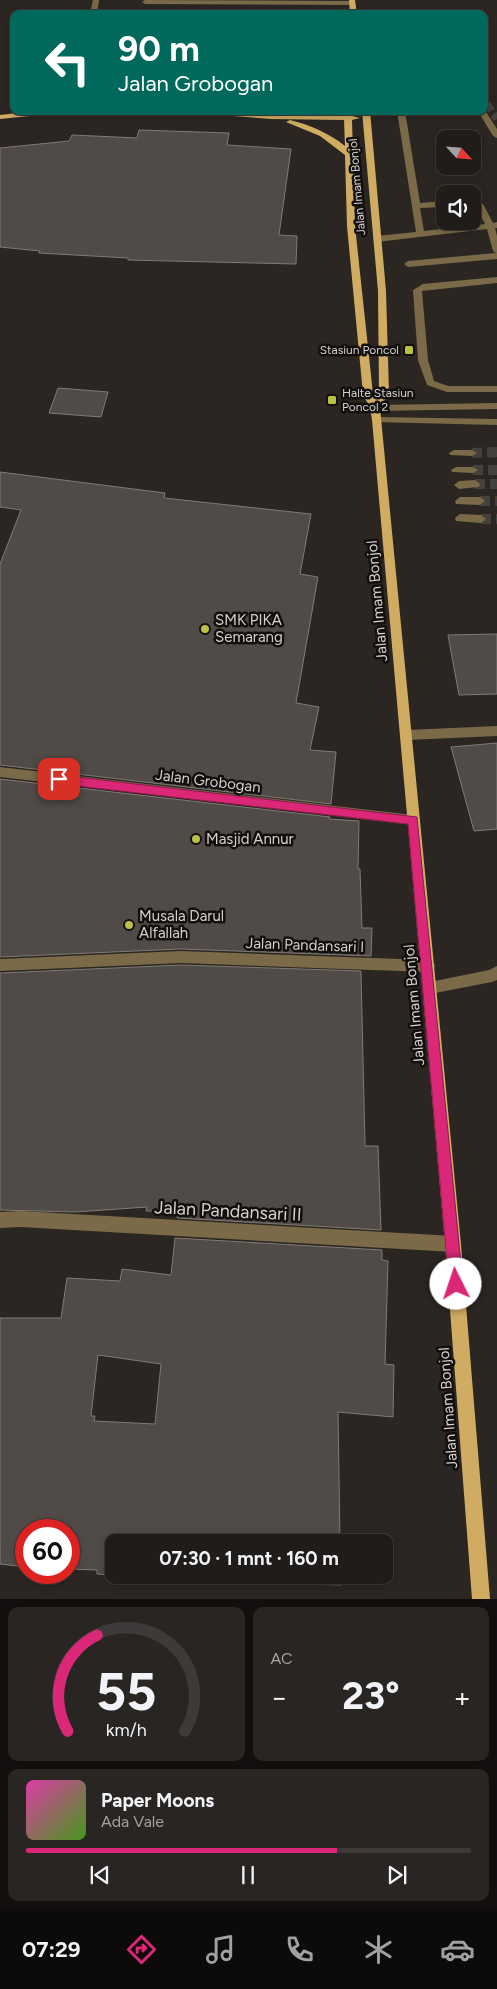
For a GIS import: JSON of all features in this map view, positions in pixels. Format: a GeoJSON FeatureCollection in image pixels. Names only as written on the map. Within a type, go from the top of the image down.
{"type":"FeatureCollection","features":[{"type":"Feature","properties":{"kind":"main road"},"geometry":{"type":"LineString","coordinates":[[0,117],[20,115]]}},
{"type":"Feature","properties":{"kind":"main road"},"geometry":{"type":"LineString","coordinates":[[245,115],[271,117],[323,115]]}},
{"type":"Feature","properties":{"kind":"main road","name":"Jalan Imam Bonjol"},"geometry":{"type":"LineString","coordinates":[[349,115],[351,226],[355,274],[368,394],[375,408],[377,423],[407,735],[413,820],[453,1244],[480,1599]]}},
{"type":"Feature","properties":{"kind":"main road","name":"Jalan Imam Bonjol"},"geometry":{"type":"LineString","coordinates":[[366,115],[382,291],[384,393],[375,408]]}},
{"type":"Feature","properties":{"kind":"main road"},"geometry":{"type":"LineString","coordinates":[[271,117],[304,125],[339,144],[350,156]]}},
{"type":"Feature","properties":{"kind":"street"},"geometry":{"type":"LineString","coordinates":[[145,2],[352,2]]}},
{"type":"Feature","properties":{"kind":"street"},"geometry":{"type":"LineString","coordinates":[[402,115],[420,232]]}},
{"type":"Feature","properties":{"kind":"street"},"geometry":{"type":"LineString","coordinates":[[484,115],[497,136]]}},
{"type":"Feature","properties":{"kind":"street"},"geometry":{"type":"LineString","coordinates":[[416,206],[436,205]]}},
{"type":"Feature","properties":{"kind":"street"},"geometry":{"type":"LineString","coordinates":[[481,207],[493,225],[497,251]]}},
{"type":"Feature","properties":{"kind":"street"},"geometry":{"type":"LineString","coordinates":[[377,239],[420,232],[493,225]]}},
{"type":"Feature","properties":{"kind":"street"},"geometry":{"type":"LineString","coordinates":[[408,264],[497,256]]}},
{"type":"Feature","properties":{"kind":"street"},"geometry":{"type":"LineString","coordinates":[[497,280],[423,287],[417,290],[423,360],[430,383],[447,389],[497,389]]}},
{"type":"Feature","properties":{"kind":"street"},"geometry":{"type":"LineString","coordinates":[[375,408],[497,406]]}},
{"type":"Feature","properties":{"kind":"street"},"geometry":{"type":"LineString","coordinates":[[377,423],[497,422]]}},
{"type":"Feature","properties":{"kind":"street"},"geometry":{"type":"LineString","coordinates":[[377,423],[497,428]]}},
{"type":"Feature","properties":{"kind":"street"},"geometry":{"type":"LineString","coordinates":[[454,453],[472,453]]}},
{"type":"Feature","properties":{"kind":"street"},"geometry":{"type":"LineString","coordinates":[[456,470],[473,470]]}},
{"type":"Feature","properties":{"kind":"street"},"geometry":{"type":"LineString","coordinates":[[459,485],[475,484]]}},
{"type":"Feature","properties":{"kind":"street"},"geometry":{"type":"LineString","coordinates":[[460,501],[480,501]]}},
{"type":"Feature","properties":{"kind":"street"},"geometry":{"type":"LineString","coordinates":[[460,518],[481,519]]}},
{"type":"Feature","properties":{"kind":"street"},"geometry":{"type":"LineString","coordinates":[[407,735],[497,731]]}},
{"type":"Feature","properties":{"kind":"street","name":"Jalan Grobogan"},"geometry":{"type":"LineString","coordinates":[[0,772],[413,820]]}},
{"type":"Feature","properties":{"kind":"street","name":"Jalan Pandansari I"},"geometry":{"type":"LineString","coordinates":[[0,965],[181,957],[428,966]]}},
{"type":"Feature","properties":{"kind":"street"},"geometry":{"type":"LineString","coordinates":[[430,988],[492,976],[497,972]]}},
{"type":"Feature","properties":{"kind":"street","name":"Jalan Pandansari II"},"geometry":{"type":"LineString","coordinates":[[0,1220],[21,1219],[453,1244]]}},
{"type":"Feature","properties":{"kind":"building"},"geometry":{"type":"Polygon","coordinates":[[[139,130],[229,133],[227,145],[291,149],[279,235],[297,236],[296,264],[128,260],[128,258],[39,253],[40,251],[0,247],[0,148],[69,141],[72,135],[137,138],[139,130]]]}},
{"type":"Feature","properties":{"kind":"building"},"geometry":{"type":"Polygon","coordinates":[[[58,388],[108,392],[101,417],[49,413],[58,388]]]}},
{"type":"Feature","properties":{"kind":"building"},"geometry":{"type":"Polygon","coordinates":[[[0,472],[165,493],[164,498],[311,514],[300,574],[318,577],[296,703],[319,707],[310,750],[336,752],[331,804],[0,765],[0,564],[21,510],[0,507],[0,472]]]}},
{"type":"Feature","properties":{"kind":"building"},"geometry":{"type":"Polygon","coordinates":[[[497,634],[497,694],[459,695],[448,635],[497,634]]]}},
{"type":"Feature","properties":{"kind":"building"},"geometry":{"type":"Polygon","coordinates":[[[497,743],[497,829],[474,831],[451,747],[497,743]]]}},
{"type":"Feature","properties":{"kind":"building"},"geometry":{"type":"Polygon","coordinates":[[[0,779],[359,821],[358,869],[360,869],[362,928],[372,928],[371,956],[181,949],[0,957],[0,779]]]}},
{"type":"Feature","properties":{"kind":"building"},"geometry":{"type":"Polygon","coordinates":[[[181,965],[361,971],[365,1146],[378,1146],[381,1230],[177,1218],[178,1211],[146,1211],[147,1207],[76,1212],[0,1210],[0,973],[181,965]]]}},
{"type":"Feature","properties":{"kind":"building"},"geometry":{"type":"Polygon","coordinates":[[[175,1238],[382,1250],[382,1260],[388,1261],[385,1364],[394,1365],[393,1417],[338,1412],[340,1534],[105,1534],[105,1575],[97,1574],[97,1570],[80,1569],[80,1519],[15,1519],[15,1566],[0,1564],[0,1318],[61,1318],[67,1278],[120,1281],[122,1269],[171,1275],[175,1238]],[[98,1355],[91,1416],[95,1416],[94,1421],[155,1424],[161,1364],[98,1355]]]}},
{"type":"Feature","properties":{"kind":"building"},"geometry":{"type":"Polygon","coordinates":[[[307,1584],[341,1584],[341,1585],[307,1584]]]}},
{"type":"Feature","properties":{"kind":"tunnel"},"geometry":{"type":"LineString","coordinates":[[488,106],[497,119]]}},
{"type":"Feature","properties":{"kind":"tunnel"},"geometry":{"type":"LineString","coordinates":[[472,453],[497,452]]}},
{"type":"Feature","properties":{"kind":"tunnel"},"geometry":{"type":"LineString","coordinates":[[473,470],[497,470]]}},
{"type":"Feature","properties":{"kind":"tunnel"},"geometry":{"type":"LineString","coordinates":[[475,484],[497,484]]}},
{"type":"Feature","properties":{"kind":"tunnel"},"geometry":{"type":"LineString","coordinates":[[480,501],[497,501]]}},
{"type":"Feature","properties":{"kind":"tunnel"},"geometry":{"type":"LineString","coordinates":[[481,519],[497,519]]}},
{"type":"Feature","properties":{"kind":"place","name":"Stasiun Poncol"},"geometry":{"type":"Point","coordinates":[409,350]}},
{"type":"Feature","properties":{"kind":"place","name":"Halte Stasiun Poncol 2"},"geometry":{"type":"Point","coordinates":[332,400]}},
{"type":"Feature","properties":{"kind":"place","name":"SMK PIKA Semarang"},"geometry":{"type":"Point","coordinates":[205,629]}},
{"type":"Feature","properties":{"kind":"place","name":"Masjid Annur"},"geometry":{"type":"Point","coordinates":[196,839]}},
{"type":"Feature","properties":{"kind":"place","name":"Musala Darul Alfallah"},"geometry":{"type":"Point","coordinates":[129,925]}},
{"type":"Feature","properties":{"kind":"route"},"geometry":{"type":"LineString","coordinates":[[59,779],[342,814],[413,820],[456,1284]]}}]}
